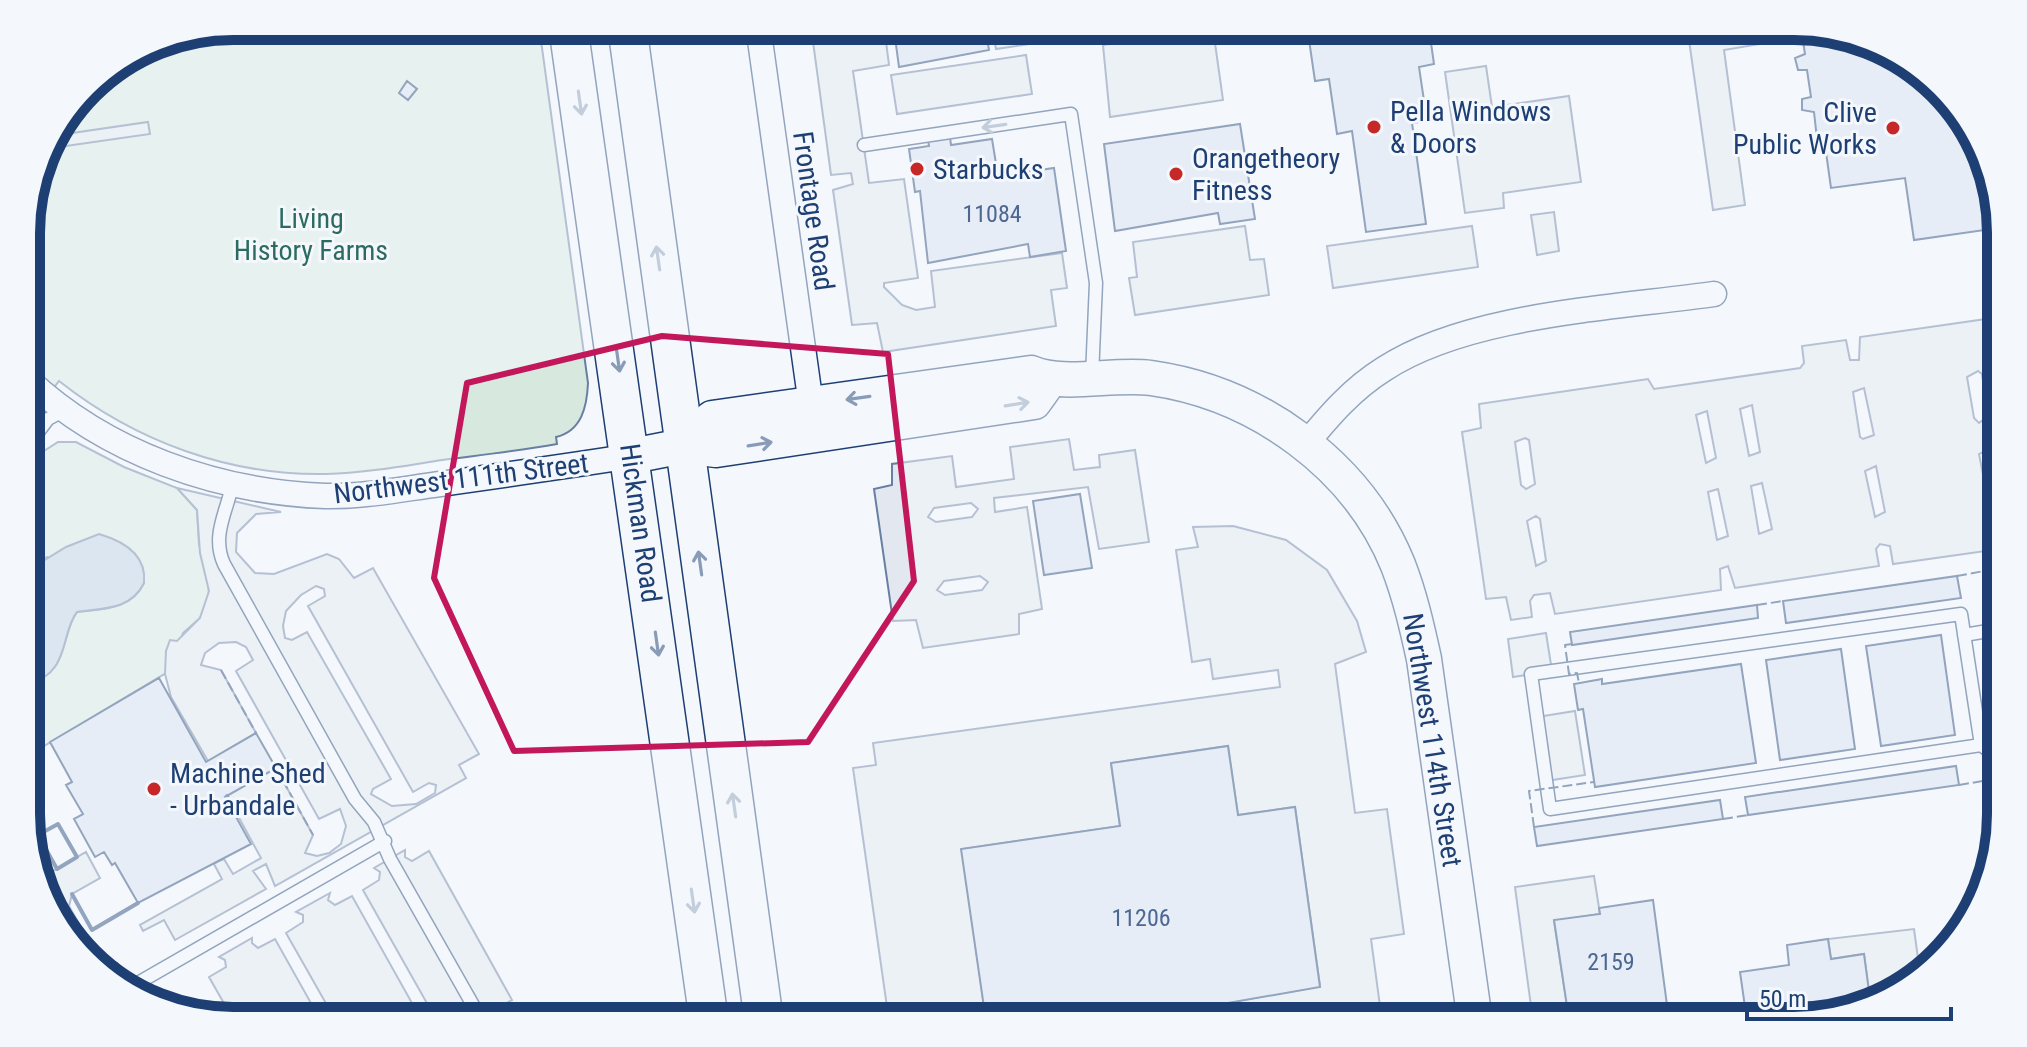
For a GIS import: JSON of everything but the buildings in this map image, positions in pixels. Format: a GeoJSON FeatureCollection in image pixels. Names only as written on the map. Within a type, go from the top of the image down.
{"type":"FeatureCollection","features":[{"type":"Feature","properties":{"kind":"main road","name":"Hickman Road"},"geometry":{"type":"LineString","coordinates":[[570,40],[632,456],[707,1007]]}},
{"type":"Feature","properties":{"kind":"main road","name":"Hickman Road"},"geometry":{"type":"LineString","coordinates":[[629,40],[762,1007]]}},
{"type":"Feature","properties":{"kind":"street","name":"Frontage Road"},"geometry":{"type":"LineString","coordinates":[[760,40],[811,405]]}},
{"type":"Feature","properties":{"kind":"street"},"geometry":{"type":"LineString","coordinates":[[683,446],[712,418],[1031,373],[1049,381],[1128,375],[1173,381],[1237,403],[1276,422],[1306,444],[1349,395],[1385,368],[1437,341],[1504,324],[1714,294]]}},
{"type":"Feature","properties":{"kind":"street","name":"Northwest 111th Street"},"geometry":{"type":"LineString","coordinates":[[40,391],[63,411],[147,457],[233,482],[286,492],[360,495],[683,446],[716,450],[1034,402],[1049,381]]}},
{"type":"Feature","properties":{"kind":"street","name":"Northwest 114th Street"},"geometry":{"type":"LineString","coordinates":[[1306,444],[1348,487],[1377,526],[1396,562],[1411,603],[1424,659],[1473,1007]]}},
{"type":"Feature","properties":{"kind":"lane"},"geometry":{"type":"LineString","coordinates":[[864,145],[1071,114],[1096,283],[1092,376]]}},
{"type":"Feature","properties":{"kind":"lane"},"geometry":{"type":"LineString","coordinates":[[40,430],[48,419],[63,411]]}},
{"type":"Feature","properties":{"kind":"lane"},"geometry":{"type":"LineString","coordinates":[[233,482],[217,534],[217,550],[355,799],[385,841],[390,859],[474,1007]]}},
{"type":"Feature","properties":{"kind":"lane"},"geometry":{"type":"LineString","coordinates":[[1981,745],[1550,809],[1531,674],[1961,614],[1981,745],[1987,750]]}},
{"type":"Feature","properties":{"kind":"lane"},"geometry":{"type":"LineString","coordinates":[[1964,635],[1987,631]]}},
{"type":"Feature","properties":{"kind":"lane"},"geometry":{"type":"LineString","coordinates":[[140,982],[385,841]]}},
{"type":"Feature","properties":{"kind":"highlighted area"},"geometry":{"type":"Polygon","coordinates":[[[662,336],[888,354],[914,581],[808,742],[514,751],[434,578],[467,383],[662,336]]]}},
{"type":"Feature","properties":{"kind":"green space","name":"Living History Farms"},"geometry":{"type":"Polygon","coordinates":[[[541,40],[588,383],[581,416],[572,429],[556,437],[557,444],[355,472],[290,473],[254,469],[185,451],[151,437],[119,421],[59,381],[40,406],[40,221],[44,196],[50,171],[73,126],[88,106],[116,80],[171,50],[208,42],[541,40]]]}},
{"type":"Feature","properties":{"kind":"green space"},"geometry":{"type":"Polygon","coordinates":[[[58,442],[76,442],[124,467],[177,488],[197,510],[199,544],[208,573],[209,596],[200,618],[183,633],[171,670],[40,748],[40,679],[58,662],[77,612],[106,609],[124,603],[144,583],[47,557],[40,562],[40,456],[58,442]]]}},
{"type":"Feature","properties":{"kind":"shaded area"},"geometry":{"type":"Polygon","coordinates":[[[813,40],[886,40],[889,65],[853,71],[869,183],[904,179],[918,278],[884,283],[884,287],[902,305],[916,310],[935,307],[931,271],[1062,253],[1067,288],[1051,290],[1056,326],[883,352],[877,323],[852,325],[833,190],[853,184],[851,173],[831,175],[813,40]]]}},
{"type":"Feature","properties":{"kind":"shaded area"},"geometry":{"type":"Polygon","coordinates":[[[994,40],[1058,40],[996,49],[994,40]]]}},
{"type":"Feature","properties":{"kind":"shaded area"},"geometry":{"type":"Polygon","coordinates":[[[1137,40],[1215,40],[1223,100],[1110,117],[1103,45],[1137,40]]]}},
{"type":"Feature","properties":{"kind":"shaded area"},"geometry":{"type":"Polygon","coordinates":[[[1689,40],[1760,40],[1760,44],[1724,50],[1745,205],[1713,210],[1689,40]]]}},
{"type":"Feature","properties":{"kind":"shaded area"},"geometry":{"type":"Polygon","coordinates":[[[1026,55],[1032,94],[897,114],[891,75],[1026,55]]]}},
{"type":"Feature","properties":{"kind":"shaded area"},"geometry":{"type":"Polygon","coordinates":[[[1486,66],[1492,107],[1569,96],[1581,182],[1503,193],[1504,208],[1465,213],[1445,72],[1486,66]]]}},
{"type":"Feature","properties":{"kind":"shaded area"},"geometry":{"type":"Polygon","coordinates":[[[148,122],[150,134],[61,147],[69,134],[148,122]]]}},
{"type":"Feature","properties":{"kind":"shaded area"},"geometry":{"type":"Polygon","coordinates":[[[1554,212],[1559,251],[1537,255],[1531,215],[1554,212]]]}},
{"type":"Feature","properties":{"kind":"shaded area"},"geometry":{"type":"Polygon","coordinates":[[[1245,226],[1250,260],[1264,259],[1269,295],[1135,315],[1129,278],[1137,277],[1133,242],[1245,226]]]}},
{"type":"Feature","properties":{"kind":"shaded area"},"geometry":{"type":"Polygon","coordinates":[[[1472,226],[1478,267],[1333,288],[1327,246],[1472,226]]]}},
{"type":"Feature","properties":{"kind":"shaded area"},"geometry":{"type":"Polygon","coordinates":[[[1987,319],[1987,409],[1982,374],[1978,371],[1967,377],[1974,418],[1979,423],[1987,417],[1987,450],[1979,454],[1987,495],[1987,551],[1893,564],[1890,546],[1880,544],[1876,549],[1879,566],[1735,588],[1728,566],[1720,569],[1721,590],[1555,614],[1550,593],[1534,595],[1530,601],[1532,617],[1511,620],[1506,597],[1486,599],[1462,432],[1481,428],[1479,404],[1648,379],[1654,389],[1800,368],[1804,363],[1802,346],[1846,340],[1850,360],[1859,360],[1860,337],[1987,319]],[[1864,388],[1853,392],[1860,437],[1863,439],[1874,435],[1864,388]],[[1752,405],[1740,409],[1749,456],[1760,452],[1752,405]],[[1707,411],[1696,415],[1706,463],[1716,458],[1707,411]],[[1525,438],[1515,442],[1521,485],[1526,489],[1535,484],[1529,440],[1525,438]],[[1876,466],[1865,471],[1875,517],[1885,512],[1876,466]],[[1762,483],[1751,486],[1759,534],[1772,529],[1762,483]],[[1718,489],[1708,492],[1717,540],[1728,536],[1718,489]],[[1536,516],[1527,521],[1536,566],[1546,561],[1540,519],[1536,516]]]}},
{"type":"Feature","properties":{"kind":"shaded area"},"geometry":{"type":"Polygon","coordinates":[[[1069,439],[1074,470],[1100,467],[1099,455],[1135,450],[1149,542],[1099,549],[1088,487],[994,498],[995,512],[1027,507],[1042,609],[1019,614],[1019,634],[923,648],[916,620],[893,621],[874,489],[892,485],[892,464],[952,456],[956,487],[1014,479],[1010,447],[1069,439]],[[971,503],[934,508],[928,517],[936,522],[972,517],[978,509],[971,503]],[[980,576],[944,581],[937,590],[945,595],[982,590],[988,582],[980,576]]]}},
{"type":"Feature","properties":{"kind":"shaded area"},"geometry":{"type":"Polygon","coordinates":[[[177,488],[281,512],[256,514],[237,533],[236,552],[255,573],[274,574],[327,554],[339,559],[354,578],[373,568],[479,754],[459,765],[466,778],[275,886],[266,864],[253,871],[266,889],[175,940],[164,920],[143,931],[140,925],[222,879],[214,864],[219,861],[224,859],[233,874],[261,858],[227,796],[276,768],[313,835],[305,853],[317,856],[329,853],[341,844],[346,826],[340,809],[319,819],[236,671],[253,660],[246,647],[236,642],[219,643],[205,653],[201,665],[221,670],[256,733],[208,761],[171,697],[165,674],[166,651],[170,640],[177,641],[200,618],[209,591],[200,553],[197,510],[177,488]],[[316,586],[301,595],[286,611],[283,626],[285,638],[292,640],[307,632],[391,779],[373,789],[371,794],[392,806],[416,804],[435,793],[436,785],[429,783],[413,792],[308,606],[325,596],[324,589],[316,586]]]}},
{"type":"Feature","properties":{"kind":"shaded area"},"geometry":{"type":"Polygon","coordinates":[[[1233,526],[1286,540],[1327,570],[1357,621],[1366,652],[1335,664],[1355,813],[1387,809],[1404,934],[1371,939],[1380,1007],[1216,1007],[1320,986],[1295,807],[1238,815],[1228,746],[1111,763],[1120,826],[962,849],[984,1007],[887,1007],[853,768],[876,765],[873,743],[1280,687],[1278,670],[1213,679],[1210,659],[1192,662],[1176,550],[1198,547],[1193,527],[1233,526]]]}},
{"type":"Feature","properties":{"kind":"shaded area"},"geometry":{"type":"Polygon","coordinates":[[[1546,633],[1552,671],[1513,677],[1508,639],[1546,633]]]}},
{"type":"Feature","properties":{"kind":"shaded area"},"geometry":{"type":"Polygon","coordinates":[[[1575,711],[1585,775],[1546,781],[1537,717],[1575,711]]]}},
{"type":"Feature","properties":{"kind":"shaded area"},"geometry":{"type":"Polygon","coordinates":[[[405,850],[405,857],[412,861],[429,851],[512,1000],[499,1007],[429,1007],[363,890],[379,880],[380,872],[374,868],[405,850]]]}},
{"type":"Feature","properties":{"kind":"shaded area"},"geometry":{"type":"Polygon","coordinates":[[[86,852],[100,878],[72,894],[69,906],[89,941],[66,910],[50,873],[86,852]]]}},
{"type":"Feature","properties":{"kind":"shaded area"},"geometry":{"type":"Polygon","coordinates":[[[1594,876],[1600,914],[1554,921],[1567,1007],[1531,1007],[1515,887],[1594,876]]]}},
{"type":"Feature","properties":{"kind":"shaded area"},"geometry":{"type":"Polygon","coordinates":[[[330,893],[328,900],[335,905],[352,896],[414,1007],[328,1007],[286,933],[303,922],[303,915],[296,912],[330,893]]]}},
{"type":"Feature","properties":{"kind":"shaded area"},"geometry":{"type":"Polygon","coordinates":[[[1914,929],[1918,961],[1869,991],[1864,954],[1831,959],[1828,939],[1914,929]]]}},
{"type":"Feature","properties":{"kind":"shaded area"},"geometry":{"type":"Polygon","coordinates":[[[252,938],[252,943],[258,948],[275,939],[313,1007],[226,1006],[209,977],[226,967],[225,960],[219,957],[252,938]]]}},
{"type":"Feature","properties":{"kind":"water"},"geometry":{"type":"Polygon","coordinates":[[[99,534],[117,541],[132,550],[142,564],[144,583],[124,603],[77,612],[58,662],[40,679],[40,563],[66,547],[99,534]]]}},
{"type":"Feature","properties":{"kind":"fence"},"geometry":{"type":"LineString","coordinates":[[1957,576],[1984,571]]}},
{"type":"Feature","properties":{"kind":"fence"},"geometry":{"type":"LineString","coordinates":[[1757,605],[1783,601]]}},
{"type":"Feature","properties":{"kind":"fence"},"geometry":{"type":"LineString","coordinates":[[1572,644],[1565,645],[1569,674],[1577,673],[1579,683]]}},
{"type":"Feature","properties":{"kind":"fence"},"geometry":{"type":"LineString","coordinates":[[221,670],[256,733]]}},
{"type":"Feature","properties":{"kind":"fence"},"geometry":{"type":"LineString","coordinates":[[276,768],[313,835]]}},
{"type":"Feature","properties":{"kind":"fence"},"geometry":{"type":"LineString","coordinates":[[1959,785],[1987,780]]}},
{"type":"Feature","properties":{"kind":"fence"},"geometry":{"type":"LineString","coordinates":[[1534,827],[1529,791],[1594,782]]}},
{"type":"Feature","properties":{"kind":"fence"},"geometry":{"type":"LineString","coordinates":[[1723,819],[1748,815]]}},
{"type":"Feature","properties":{"kind":"wall"},"geometry":{"type":"LineString","coordinates":[[227,796],[233,811]]}},
{"type":"Feature","properties":{"kind":"wall"},"geometry":{"type":"LineString","coordinates":[[43,844],[57,869],[77,857],[58,824]]}},
{"type":"Feature","properties":{"kind":"wall"},"geometry":{"type":"LineString","coordinates":[[42,833],[58,824]]}},
{"type":"Feature","properties":{"kind":"wall"},"geometry":{"type":"LineString","coordinates":[[72,894],[92,930],[138,903]]}},
{"type":"Feature","properties":{"kind":"place","name":"Pella Windows & Doors"},"geometry":{"type":"Point","coordinates":[1374,127]}},
{"type":"Feature","properties":{"kind":"place","name":"Clive Public Works"},"geometry":{"type":"Point","coordinates":[1893,128]}},
{"type":"Feature","properties":{"kind":"place","name":"Starbucks"},"geometry":{"type":"Point","coordinates":[917,169]}},
{"type":"Feature","properties":{"kind":"place","name":"Orangetheory Fitness"},"geometry":{"type":"Point","coordinates":[1176,174]}},
{"type":"Feature","properties":{"kind":"place","name":"Machine Shed - Urbandale"},"geometry":{"type":"Point","coordinates":[154,789]}}]}
